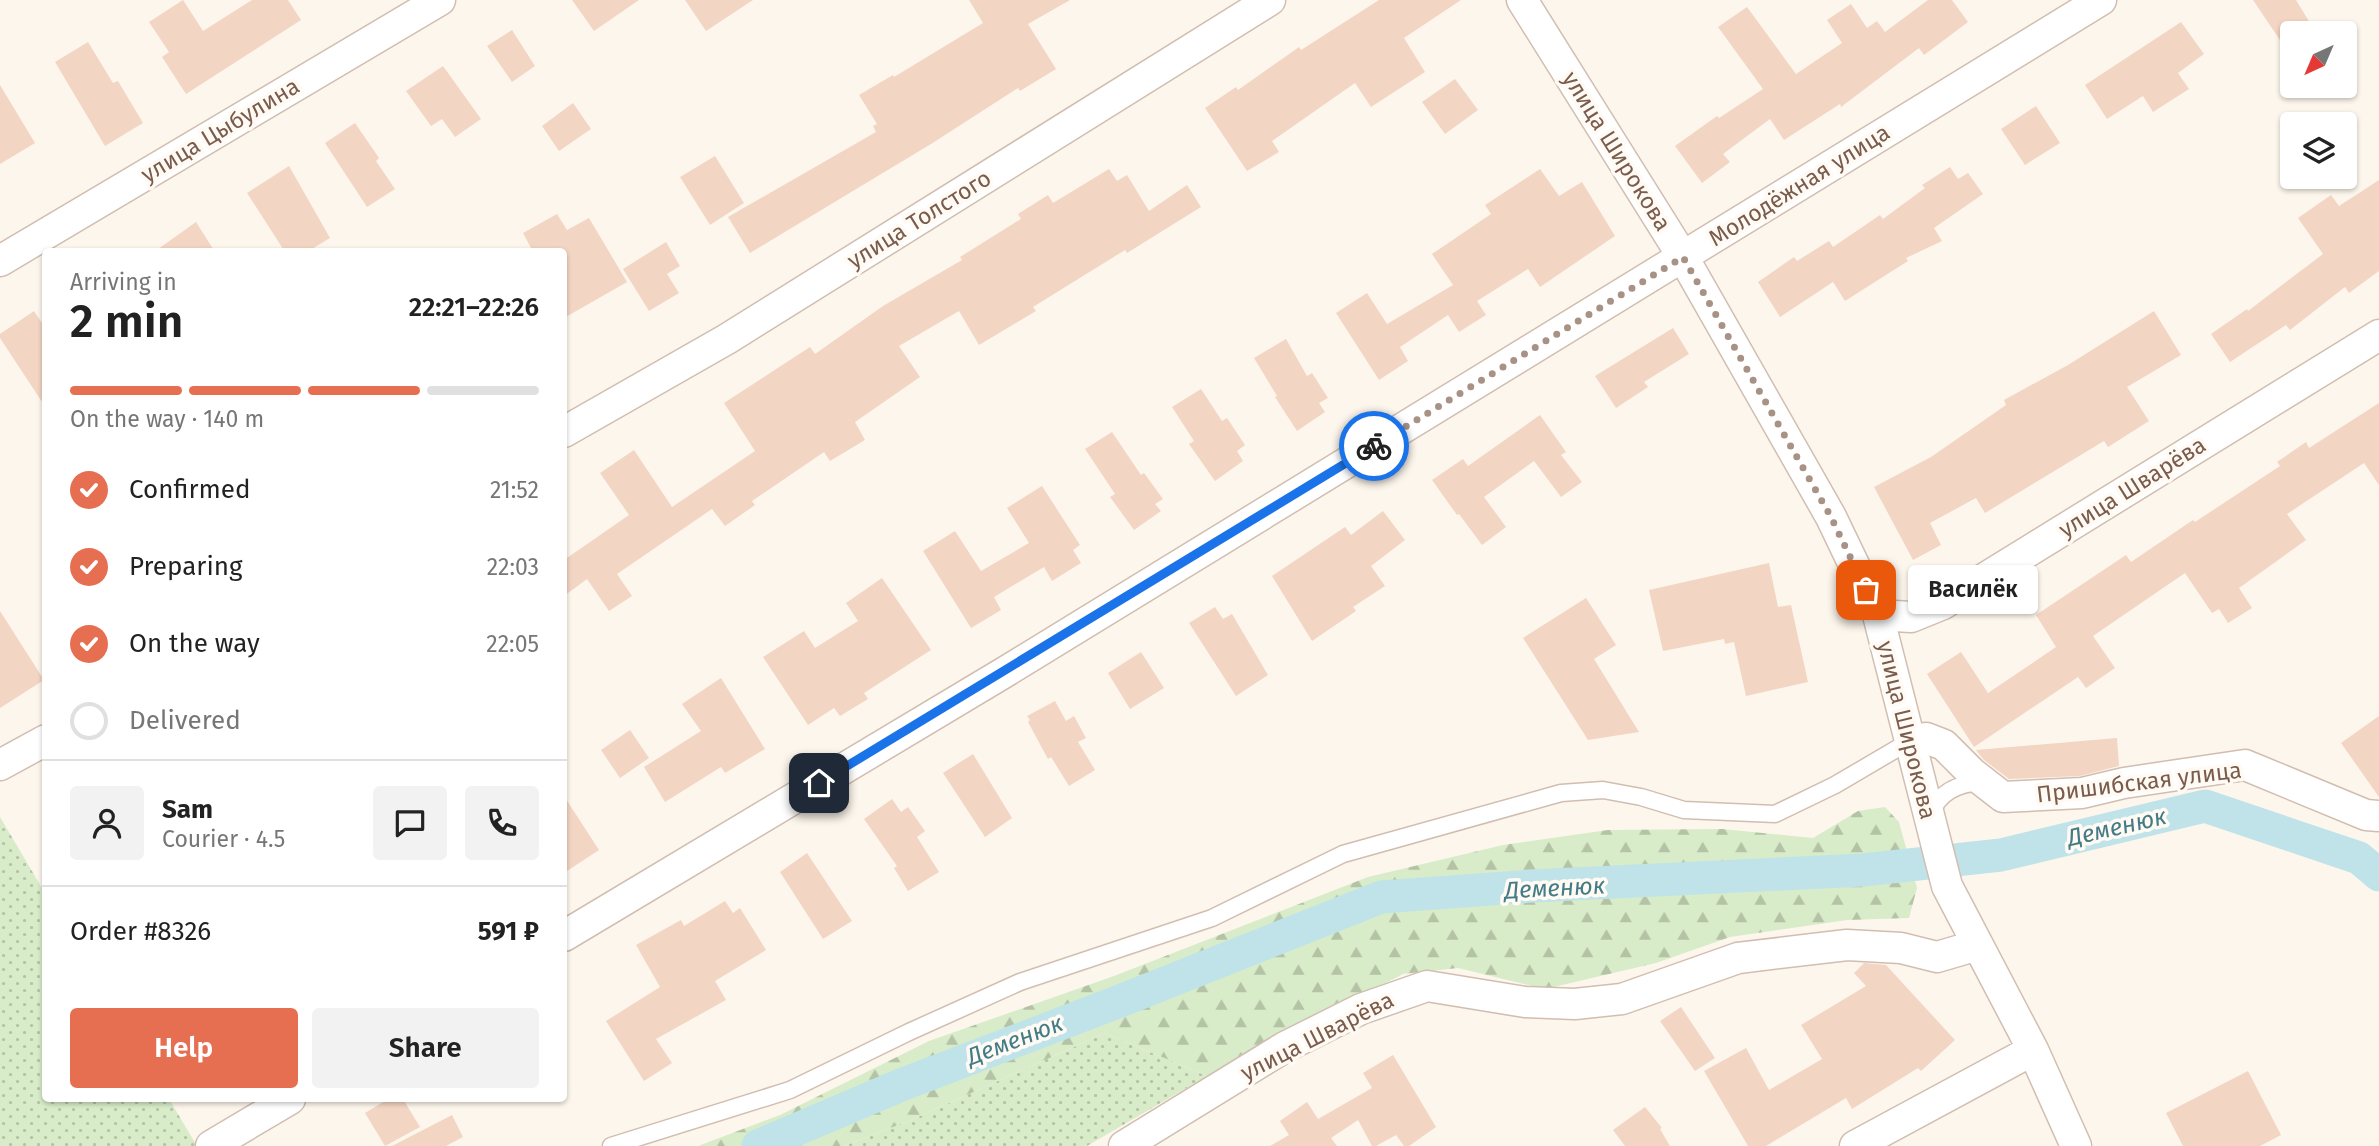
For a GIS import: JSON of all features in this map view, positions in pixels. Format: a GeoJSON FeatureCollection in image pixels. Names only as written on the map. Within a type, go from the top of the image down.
{"type":"FeatureCollection","features":[{"type":"Feature","properties":{"kind":"street","name":"улица Цыбулина"},"geometry":{"type":"LineString","coordinates":[[0,261],[440,0]]}},
{"type":"Feature","properties":{"kind":"street","name":"улица Толстого"},"geometry":{"type":"LineString","coordinates":[[567,430],[727,339],[1270,0]]}},
{"type":"Feature","properties":{"kind":"street","name":"улица Широкова"},"geometry":{"type":"LineString","coordinates":[[1522,0],[1683,257],[1831,517],[1878,615],[1947,886],[2033,1050],[2076,1146]]}},
{"type":"Feature","properties":{"kind":"street","name":"Молодёжная улица"},"geometry":{"type":"LineString","coordinates":[[567,934],[1017,664],[2101,0]]}},
{"type":"Feature","properties":{"kind":"street","name":"улица Шварёва"},"geometry":{"type":"LineString","coordinates":[[1878,615],[1910,617],[1943,604],[2379,335]]}},
{"type":"Feature","properties":{"kind":"street","name":"Пришибская улица"},"geometry":{"type":"LineString","coordinates":[[1910,741],[1926,738],[1944,745],[2003,797],[2082,793],[2124,783],[2245,765],[2366,815],[2379,816]]}},
{"type":"Feature","properties":{"kind":"street"},"geometry":{"type":"LineString","coordinates":[[0,765],[42,742]]}},
{"type":"Feature","properties":{"kind":"street","name":"улица Шварёва"},"geometry":{"type":"LineString","coordinates":[[1124,1146],[1285,1047],[1361,1009],[1427,986],[1525,1002],[1575,1004],[1622,999],[1738,958],[1847,945],[1900,948],[1937,957],[1978,945]]}},
{"type":"Feature","properties":{"kind":"street"},"geometry":{"type":"LineString","coordinates":[[1867,1143],[2033,1050]]}},
{"type":"Feature","properties":{"kind":"street"},"geometry":{"type":"LineString","coordinates":[[211,1146],[285,1102]]}},
{"type":"Feature","properties":{"kind":"lane"},"geometry":{"type":"LineString","coordinates":[[611,1146],[790,1090],[1020,982],[1212,918],[1343,854],[1561,793],[1603,790],[1641,797],[1684,810],[1775,814],[1836,785],[1910,741]]}},
{"type":"Feature","properties":{"kind":"lane"},"geometry":{"type":"LineString","coordinates":[[1928,818],[1935,802],[1944,794],[1962,783],[1983,781]]}},
{"type":"Feature","properties":{"kind":"green space"},"geometry":{"type":"Polygon","coordinates":[[[1885,807],[1899,822],[1917,888],[1909,918],[1847,920],[1730,937],[1656,963],[1545,989],[1458,968],[1403,974],[1207,1076],[1105,1033],[911,1120],[844,1146],[698,1146],[780,1115],[929,1041],[1114,976],[1368,877],[1503,845],[1608,830],[1722,829],[1813,838],[1858,811],[1885,807]]]}},
{"type":"Feature","properties":{"kind":"green space"},"geometry":{"type":"Polygon","coordinates":[[[0,817],[42,888],[42,1102],[171,1102],[197,1146],[0,1146],[0,817]]]}},
{"type":"Feature","properties":{"kind":"green space"},"geometry":{"type":"Polygon","coordinates":[[[1105,1033],[1207,1076],[1087,1146],[844,1146],[911,1120],[1105,1033]]]}},
{"type":"Feature","properties":{"kind":"building"},"geometry":{"type":"Polygon","coordinates":[[[183,0],[203,31],[252,0],[288,0],[301,20],[186,94],[162,57],[169,52],[149,22],[183,0]]]}},
{"type":"Feature","properties":{"kind":"building"},"geometry":{"type":"Polygon","coordinates":[[[572,0],[639,0],[594,31],[572,0]]]}},
{"type":"Feature","properties":{"kind":"building"},"geometry":{"type":"Polygon","coordinates":[[[685,0],[753,0],[706,31],[685,0]]]}},
{"type":"Feature","properties":{"kind":"building"},"geometry":{"type":"Polygon","coordinates":[[[969,0],[1070,0],[1028,24],[1056,69],[1020,91],[1018,88],[750,253],[728,217],[876,132],[873,126],[877,124],[859,95],[983,23],[969,0]]]}},
{"type":"Feature","properties":{"kind":"building"},"geometry":{"type":"Polygon","coordinates":[[[1379,0],[1461,0],[1404,38],[1425,72],[1371,107],[1355,83],[1272,141],[1279,152],[1247,171],[1205,108],[1236,87],[1238,90],[1299,47],[1301,50],[1379,0]]]}},
{"type":"Feature","properties":{"kind":"building"},"geometry":{"type":"Polygon","coordinates":[[[1928,0],[1952,0],[1968,22],[1924,55],[1919,48],[1841,107],[1840,104],[1784,140],[1770,119],[1723,154],[1730,162],[1702,183],[1675,146],[1717,116],[1719,118],[1763,89],[1718,27],[1747,7],[1796,74],[1842,43],[1827,20],[1851,4],[1867,28],[1877,21],[1885,32],[1928,0]]]}},
{"type":"Feature","properties":{"kind":"building"},"geometry":{"type":"Polygon","coordinates":[[[2253,0],[2296,0],[2309,21],[2280,21],[2280,40],[2253,0]]]}},
{"type":"Feature","properties":{"kind":"building"},"geometry":{"type":"Polygon","coordinates":[[[2181,22],[2204,54],[2178,73],[2189,89],[2153,112],[2143,96],[2107,119],[2085,85],[2181,22]]]}},
{"type":"Feature","properties":{"kind":"building"},"geometry":{"type":"Polygon","coordinates":[[[512,30],[535,66],[512,82],[487,46],[512,30]]]}},
{"type":"Feature","properties":{"kind":"building"},"geometry":{"type":"Polygon","coordinates":[[[88,42],[113,83],[118,81],[143,123],[105,146],[55,62],[88,42]]]}},
{"type":"Feature","properties":{"kind":"building"},"geometry":{"type":"Polygon","coordinates":[[[443,66],[481,119],[455,137],[442,119],[431,126],[406,91],[443,66]]]}},
{"type":"Feature","properties":{"kind":"building"},"geometry":{"type":"Polygon","coordinates":[[[1455,79],[1478,110],[1445,134],[1422,102],[1455,79]]]}},
{"type":"Feature","properties":{"kind":"building"},"geometry":{"type":"Polygon","coordinates":[[[0,85],[35,143],[0,164],[0,85]]]}},
{"type":"Feature","properties":{"kind":"building"},"geometry":{"type":"Polygon","coordinates":[[[573,103],[591,129],[559,151],[542,126],[573,103]]]}},
{"type":"Feature","properties":{"kind":"building"},"geometry":{"type":"Polygon","coordinates":[[[2036,106],[2060,143],[2025,165],[2001,129],[2036,106]]]}},
{"type":"Feature","properties":{"kind":"building"},"geometry":{"type":"Polygon","coordinates":[[[355,123],[379,158],[376,161],[395,189],[367,207],[325,143],[355,123]]]}},
{"type":"Feature","properties":{"kind":"building"},"geometry":{"type":"Polygon","coordinates":[[[715,156],[744,203],[710,225],[680,177],[715,156]]]}},
{"type":"Feature","properties":{"kind":"building"},"geometry":{"type":"Polygon","coordinates":[[[289,166],[330,238],[314,248],[282,248],[247,193],[289,166]]]}},
{"type":"Feature","properties":{"kind":"building"},"geometry":{"type":"Polygon","coordinates":[[[1950,167],[1958,179],[1968,173],[1983,194],[1934,228],[1942,241],[1906,258],[1908,261],[1845,301],[1833,282],[1780,317],[1758,282],[1794,257],[1797,261],[1829,241],[1833,247],[1880,215],[1883,219],[1925,188],[1922,185],[1950,167]]]}},
{"type":"Feature","properties":{"kind":"building"},"geometry":{"type":"Polygon","coordinates":[[[1109,169],[1117,181],[1127,175],[1149,211],[1187,185],[1201,207],[1033,307],[1036,311],[979,345],[959,311],[899,346],[920,377],[855,422],[865,440],[830,461],[824,452],[752,501],[755,505],[725,526],[712,509],[617,574],[632,596],[609,611],[587,579],[567,594],[567,558],[629,515],[600,473],[634,450],[672,507],[755,451],[724,403],[810,347],[815,354],[883,306],[962,260],[960,257],[1021,219],[1018,214],[1048,195],[1053,203],[1109,169]]]}},
{"type":"Feature","properties":{"kind":"building"},"geometry":{"type":"Polygon","coordinates":[[[1540,169],[1559,196],[1582,182],[1615,236],[1540,287],[1528,269],[1477,301],[1486,315],[1459,332],[1448,315],[1400,347],[1408,361],[1379,380],[1336,313],[1367,293],[1387,324],[1453,285],[1432,254],[1491,214],[1485,205],[1540,169]]]}},
{"type":"Feature","properties":{"kind":"building"},"geometry":{"type":"Polygon","coordinates":[[[2379,180],[2379,271],[2349,293],[2345,287],[2290,330],[2286,325],[2230,362],[2211,334],[2247,309],[2248,311],[2323,254],[2298,218],[2331,195],[2339,206],[2379,180]]]}},
{"type":"Feature","properties":{"kind":"building"},"geometry":{"type":"Polygon","coordinates":[[[557,214],[567,230],[589,218],[627,282],[567,316],[567,248],[531,248],[523,233],[557,214]]]}},
{"type":"Feature","properties":{"kind":"building"},"geometry":{"type":"Polygon","coordinates":[[[196,222],[212,248],[160,248],[196,222]]]}},
{"type":"Feature","properties":{"kind":"building"},"geometry":{"type":"Polygon","coordinates":[[[666,242],[680,266],[667,274],[679,293],[649,311],[623,269],[666,242]]]}},
{"type":"Feature","properties":{"kind":"building"},"geometry":{"type":"Polygon","coordinates":[[[34,311],[42,323],[42,402],[0,338],[0,334],[34,311]]]}},
{"type":"Feature","properties":{"kind":"building"},"geometry":{"type":"Polygon","coordinates":[[[2154,311],[2181,355],[2127,387],[2149,421],[2108,447],[2104,441],[1985,513],[1976,498],[1930,523],[1941,545],[1913,560],[1874,487],[1931,457],[2006,405],[2004,400],[2068,365],[2154,311]]]}},
{"type":"Feature","properties":{"kind":"building"},"geometry":{"type":"Polygon","coordinates":[[[1673,328],[1689,354],[1644,382],[1648,387],[1616,408],[1595,376],[1673,328]]]}},
{"type":"Feature","properties":{"kind":"building"},"geometry":{"type":"Polygon","coordinates":[[[1286,339],[1307,376],[1312,373],[1328,398],[1319,403],[1325,412],[1297,431],[1254,358],[1286,339]]]}},
{"type":"Feature","properties":{"kind":"building"},"geometry":{"type":"Polygon","coordinates":[[[1201,389],[1222,421],[1227,418],[1245,445],[1237,451],[1243,461],[1215,481],[1189,444],[1194,441],[1172,407],[1201,389]]]}},
{"type":"Feature","properties":{"kind":"building"},"geometry":{"type":"Polygon","coordinates":[[[2379,403],[2379,485],[2364,463],[2287,514],[2306,540],[2239,588],[2252,608],[2228,623],[2219,609],[2212,613],[2185,573],[2093,636],[2115,668],[2086,688],[2078,677],[1974,747],[1927,674],[1961,652],[1988,693],[2056,647],[2036,615],[2126,555],[2131,562],[2193,520],[2195,522],[2280,466],[2277,462],[2306,442],[2309,448],[2379,403]]]}},
{"type":"Feature","properties":{"kind":"building"},"geometry":{"type":"Polygon","coordinates":[[[1540,415],[1566,452],[1561,455],[1582,482],[1561,497],[1534,461],[1484,497],[1506,527],[1482,545],[1432,480],[1463,459],[1468,466],[1540,415]]]}},
{"type":"Feature","properties":{"kind":"building"},"geometry":{"type":"Polygon","coordinates":[[[1112,432],[1141,475],[1144,473],[1163,499],[1155,504],[1161,511],[1134,530],[1110,497],[1115,494],[1085,449],[1112,432]]]}},
{"type":"Feature","properties":{"kind":"building"},"geometry":{"type":"Polygon","coordinates":[[[1042,486],[1080,545],[1073,550],[1081,563],[1052,581],[1044,567],[994,597],[1001,610],[971,628],[923,551],[955,531],[981,571],[1029,543],[1007,508],[1042,486]]]}},
{"type":"Feature","properties":{"kind":"building"},"geometry":{"type":"Polygon","coordinates":[[[1383,511],[1405,540],[1371,566],[1385,586],[1353,607],[1356,611],[1312,641],[1272,576],[1345,527],[1351,535],[1383,511]]]}},
{"type":"Feature","properties":{"kind":"building"},"geometry":{"type":"Polygon","coordinates":[[[1769,563],[1778,607],[1791,605],[1808,682],[1746,696],[1734,642],[1725,644],[1724,639],[1663,651],[1649,590],[1769,563]]]}},
{"type":"Feature","properties":{"kind":"building"},"geometry":{"type":"Polygon","coordinates":[[[882,578],[931,650],[864,693],[868,699],[840,716],[834,708],[808,725],[763,657],[804,631],[815,648],[858,621],[846,603],[882,578]]]}},
{"type":"Feature","properties":{"kind":"building"},"geometry":{"type":"Polygon","coordinates":[[[1586,598],[1616,645],[1594,659],[1639,732],[1588,740],[1523,638],[1586,598]]]}},
{"type":"Feature","properties":{"kind":"building"},"geometry":{"type":"Polygon","coordinates":[[[1215,607],[1223,619],[1232,614],[1268,675],[1236,696],[1189,623],[1215,607]]]}},
{"type":"Feature","properties":{"kind":"building"},"geometry":{"type":"Polygon","coordinates":[[[0,611],[42,677],[42,681],[0,708],[0,611]]]}},
{"type":"Feature","properties":{"kind":"building"},"geometry":{"type":"Polygon","coordinates":[[[1141,652],[1164,688],[1130,709],[1108,673],[1141,652]]]}},
{"type":"Feature","properties":{"kind":"building"},"geometry":{"type":"Polygon","coordinates":[[[721,678],[765,749],[725,773],[721,767],[665,802],[644,767],[701,731],[682,704],[721,678]]]}},
{"type":"Feature","properties":{"kind":"building"},"geometry":{"type":"Polygon","coordinates":[[[1055,701],[1066,721],[1074,716],[1086,738],[1078,742],[1095,770],[1069,786],[1051,757],[1048,759],[1027,716],[1055,701]]]}},
{"type":"Feature","properties":{"kind":"building"},"geometry":{"type":"Polygon","coordinates":[[[2379,716],[2379,797],[2341,743],[2379,716]]]}},
{"type":"Feature","properties":{"kind":"building"},"geometry":{"type":"Polygon","coordinates":[[[630,730],[649,758],[620,778],[601,750],[630,730]]]}},
{"type":"Feature","properties":{"kind":"building"},"geometry":{"type":"Polygon","coordinates":[[[2117,738],[2119,766],[2080,776],[2009,779],[1984,760],[1976,750],[2117,738]]]}},
{"type":"Feature","properties":{"kind":"building"},"geometry":{"type":"Polygon","coordinates":[[[973,754],[1012,818],[985,837],[943,773],[973,754]]]}},
{"type":"Feature","properties":{"kind":"building"},"geometry":{"type":"Polygon","coordinates":[[[892,799],[901,812],[908,807],[925,831],[917,837],[939,872],[908,891],[894,868],[897,866],[864,819],[892,799]]]}},
{"type":"Feature","properties":{"kind":"building"},"geometry":{"type":"Polygon","coordinates":[[[567,801],[599,850],[567,871],[567,801]]]}},
{"type":"Feature","properties":{"kind":"building"},"geometry":{"type":"Polygon","coordinates":[[[807,853],[852,921],[823,939],[780,872],[807,853]]]}},
{"type":"Feature","properties":{"kind":"building"},"geometry":{"type":"Polygon","coordinates":[[[725,901],[733,913],[740,908],[766,950],[715,981],[726,1000],[656,1039],[672,1063],[644,1081],[606,1021],[660,987],[636,945],[681,920],[684,926],[725,901]]]}},
{"type":"Feature","properties":{"kind":"building"},"geometry":{"type":"Polygon","coordinates":[[[1864,963],[1886,965],[1955,1040],[1921,1071],[1918,1068],[1852,1109],[1846,1098],[1766,1146],[1748,1146],[1704,1071],[1746,1048],[1769,1090],[1822,1059],[1801,1025],[1866,986],[1854,973],[1864,963]]]}},
{"type":"Feature","properties":{"kind":"building"},"geometry":{"type":"Polygon","coordinates":[[[1681,1007],[1715,1058],[1695,1071],[1660,1021],[1681,1007]]]}},
{"type":"Feature","properties":{"kind":"building"},"geometry":{"type":"Polygon","coordinates":[[[1393,1055],[1436,1127],[1409,1146],[1404,1146],[1396,1135],[1372,1146],[1358,1120],[1331,1138],[1337,1146],[1270,1146],[1289,1135],[1280,1121],[1307,1102],[1318,1119],[1372,1088],[1363,1073],[1393,1055]]]}},
{"type":"Feature","properties":{"kind":"building"},"geometry":{"type":"Polygon","coordinates":[[[2248,1071],[2281,1135],[2260,1146],[2183,1146],[2166,1113],[2248,1071]]]}},
{"type":"Feature","properties":{"kind":"building"},"geometry":{"type":"Polygon","coordinates":[[[383,1102],[405,1102],[420,1127],[385,1146],[365,1113],[383,1102]]]}},
{"type":"Feature","properties":{"kind":"building"},"geometry":{"type":"Polygon","coordinates":[[[1645,1107],[1662,1128],[1660,1129],[1670,1146],[1625,1146],[1613,1130],[1645,1107]]]}},
{"type":"Feature","properties":{"kind":"building"},"geometry":{"type":"Polygon","coordinates":[[[452,1115],[463,1137],[446,1146],[392,1146],[452,1115]]]}},
{"type":"Feature","properties":{"kind":"waterway","name":"Деменюк"},"geometry":{"type":"LineString","coordinates":[[758,1146],[901,1085],[1381,897],[1532,886],[1863,870],[2001,855],[2205,806],[2359,858],[2379,875]]}},
{"type":"Feature","properties":{"kind":"way so far"},"geometry":{"type":"LineString","coordinates":[[1374,446],[1683,257],[1831,517],[1866,590]]}},
{"type":"Feature","properties":{"kind":"place","name":"Василёк"},"geometry":{"type":"Point","coordinates":[1866,590]}},
{"type":"Feature","properties":{"kind":"route"},"geometry":{"type":"LineString","coordinates":[[819,783],[1374,446]]}}]}
